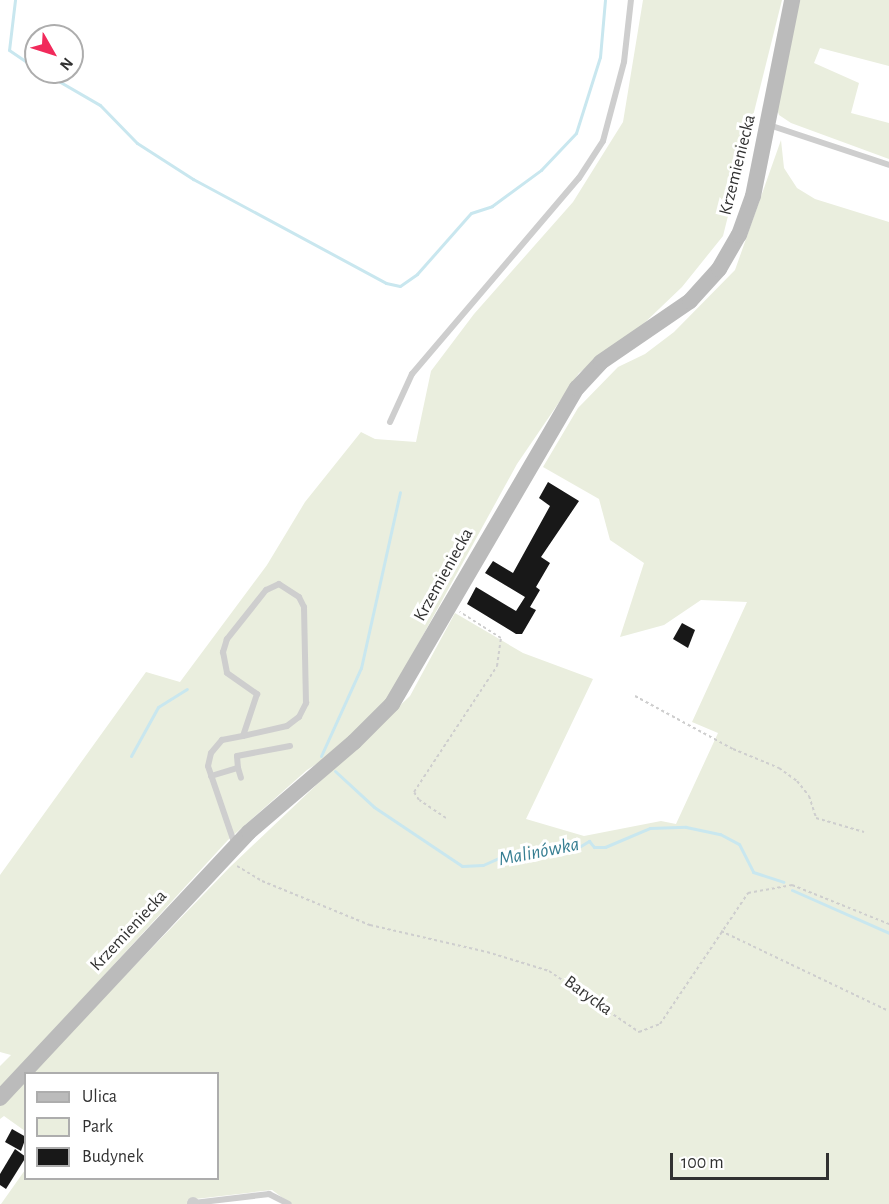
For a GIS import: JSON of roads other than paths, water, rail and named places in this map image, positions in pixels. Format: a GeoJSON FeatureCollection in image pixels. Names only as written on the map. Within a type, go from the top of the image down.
{"type":"FeatureCollection","features":[{"type":"Feature","properties":{"kind":"street","name":"Krzemieniecka"},"geometry":{"type":"LineString","coordinates":[[24,1072],[230,851],[386,711],[414,673],[448,605],[582,381],[601,362],[690,301],[724,262],[751,206],[792,0]]}},
{"type":"Feature","properties":{"kind":"street","name":"Krzemieniecka"},"geometry":{"type":"LineString","coordinates":[[0,1098],[24,1072]]}},
{"type":"Feature","properties":{"kind":"lane"},"geometry":{"type":"LineString","coordinates":[[390,422],[412,374],[579,178],[603,141],[624,62],[631,0]]}},
{"type":"Feature","properties":{"kind":"lane"},"geometry":{"type":"LineString","coordinates":[[768,124],[889,165]]}},
{"type":"Feature","properties":{"kind":"lane"},"geometry":{"type":"LineString","coordinates":[[230,851],[208,760],[222,741],[287,726],[299,717],[306,703],[304,607],[299,597],[279,584],[266,590],[227,639],[223,652],[227,673],[257,694],[243,736]]}},
{"type":"Feature","properties":{"kind":"lane"},"geometry":{"type":"LineString","coordinates":[[241,778],[237,756],[290,746]]}},
{"type":"Feature","properties":{"kind":"lane"},"geometry":{"type":"LineString","coordinates":[[211,776],[238,768]]}},
{"type":"Feature","properties":{"kind":"lane"},"geometry":{"type":"LineString","coordinates":[[187,1204],[269,1194],[289,1204]]}},
{"type":"Feature","properties":{"kind":"waterway"},"geometry":{"type":"LineString","coordinates":[[15,0],[9,50],[24,60]]}},
{"type":"Feature","properties":{"kind":"waterway"},"geometry":{"type":"LineString","coordinates":[[64,84],[100,105],[137,143],[193,179],[386,283],[400,286],[417,274],[471,213],[492,206],[541,170],[576,133],[600,57],[605,0]]}},
{"type":"Feature","properties":{"kind":"waterway","name":"Malinówka"},"geometry":{"type":"LineString","coordinates":[[321,756],[361,668],[400,492]]}},
{"type":"Feature","properties":{"kind":"waterway"},"geometry":{"type":"LineString","coordinates":[[131,756],[158,707],[187,689]]}},
{"type":"Feature","properties":{"kind":"waterway","name":"Malinówka"},"geometry":{"type":"LineString","coordinates":[[335,771],[374,807],[462,866],[483,865],[501,857],[539,856],[555,846],[579,847],[589,841],[594,847],[605,847],[650,828],[686,827],[720,834],[739,844],[753,872],[783,882]]}},
{"type":"Feature","properties":{"kind":"waterway","name":"Malinówka"},"geometry":{"type":"LineString","coordinates":[[792,890],[889,933]]}}]}
